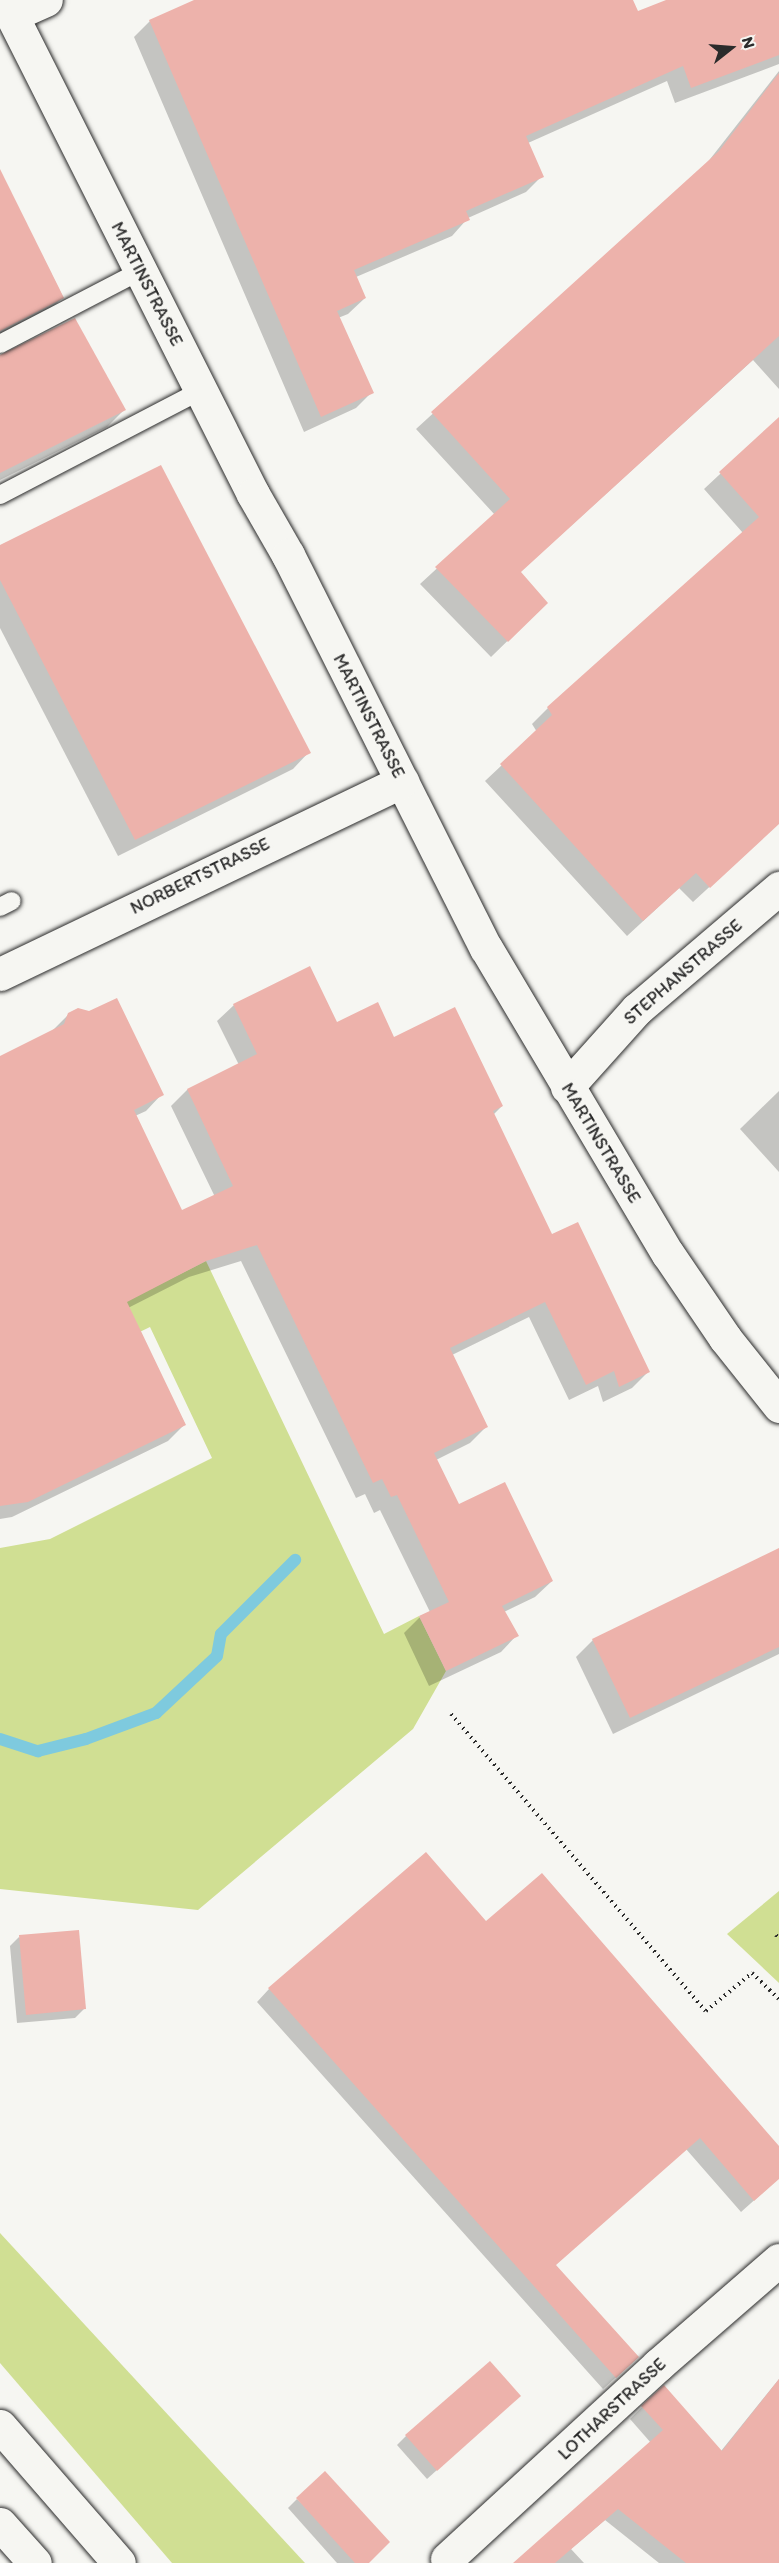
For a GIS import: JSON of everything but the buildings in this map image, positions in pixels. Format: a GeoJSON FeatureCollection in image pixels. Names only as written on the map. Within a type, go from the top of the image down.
{"type":"FeatureCollection","features":[{"type":"Feature","properties":{"kind":"main road"},"geometry":{"type":"LineString","coordinates":[[8,8],[46,0]]}},
{"type":"Feature","properties":{"kind":"main road","name":"MARTINSTRASSE"},"geometry":{"type":"LineString","coordinates":[[8,8],[253,494],[288,555],[486,948],[668,1254],[725,1338],[779,1406]]}},
{"type":"Feature","properties":{"kind":"main road","name":"NORBERTSTRASSE"},"geometry":{"type":"LineString","coordinates":[[0,974],[402,781]]}},
{"type":"Feature","properties":{"kind":"main road","name":"STEPHANSTRASSE"},"geometry":{"type":"LineString","coordinates":[[567,1087],[637,1009],[779,888]]}},
{"type":"Feature","properties":{"kind":"main road","name":"LOTHARSTRASSE"},"geometry":{"type":"LineString","coordinates":[[447,2559],[779,2259]]}},
{"type":"Feature","properties":{"kind":"main road"},"geometry":{"type":"LineString","coordinates":[[0,2426],[119,2563]]}},
{"type":"Feature","properties":{"kind":"main road"},"geometry":{"type":"LineString","coordinates":[[0,2524],[34,2563]]}},
{"type":"Feature","properties":{"kind":"lane"},"geometry":{"type":"LineString","coordinates":[[0,344],[140,271]]}},
{"type":"Feature","properties":{"kind":"lane"},"geometry":{"type":"LineString","coordinates":[[0,495],[202,390]]}},
{"type":"Feature","properties":{"kind":"path"},"geometry":{"type":"LineString","coordinates":[[451,1714],[706,2010],[752,1973],[779,1999]]}},
{"type":"Feature","properties":{"kind":"green space"},"geometry":{"type":"Polygon","coordinates":[[[206,1261],[384,1634],[419,1616],[446,1671],[413,1729],[198,1910],[0,1889],[0,1548],[50,1539],[212,1458],[150,1327],[3,1398],[0,1365],[206,1261]]]}},
{"type":"Feature","properties":{"kind":"green space"},"geometry":{"type":"Polygon","coordinates":[[[779,1891],[779,1983],[727,1934],[779,1891]]]}},
{"type":"Feature","properties":{"kind":"green space"},"geometry":{"type":"Polygon","coordinates":[[[0,2233],[305,2563],[172,2563],[0,2363],[0,2233]]]}},
{"type":"Feature","properties":{"kind":"waterway"},"geometry":{"type":"LineString","coordinates":[[0,1739],[38,1751],[86,1739],[156,1713],[217,1656],[221,1634],[295,1560]]}}]}
